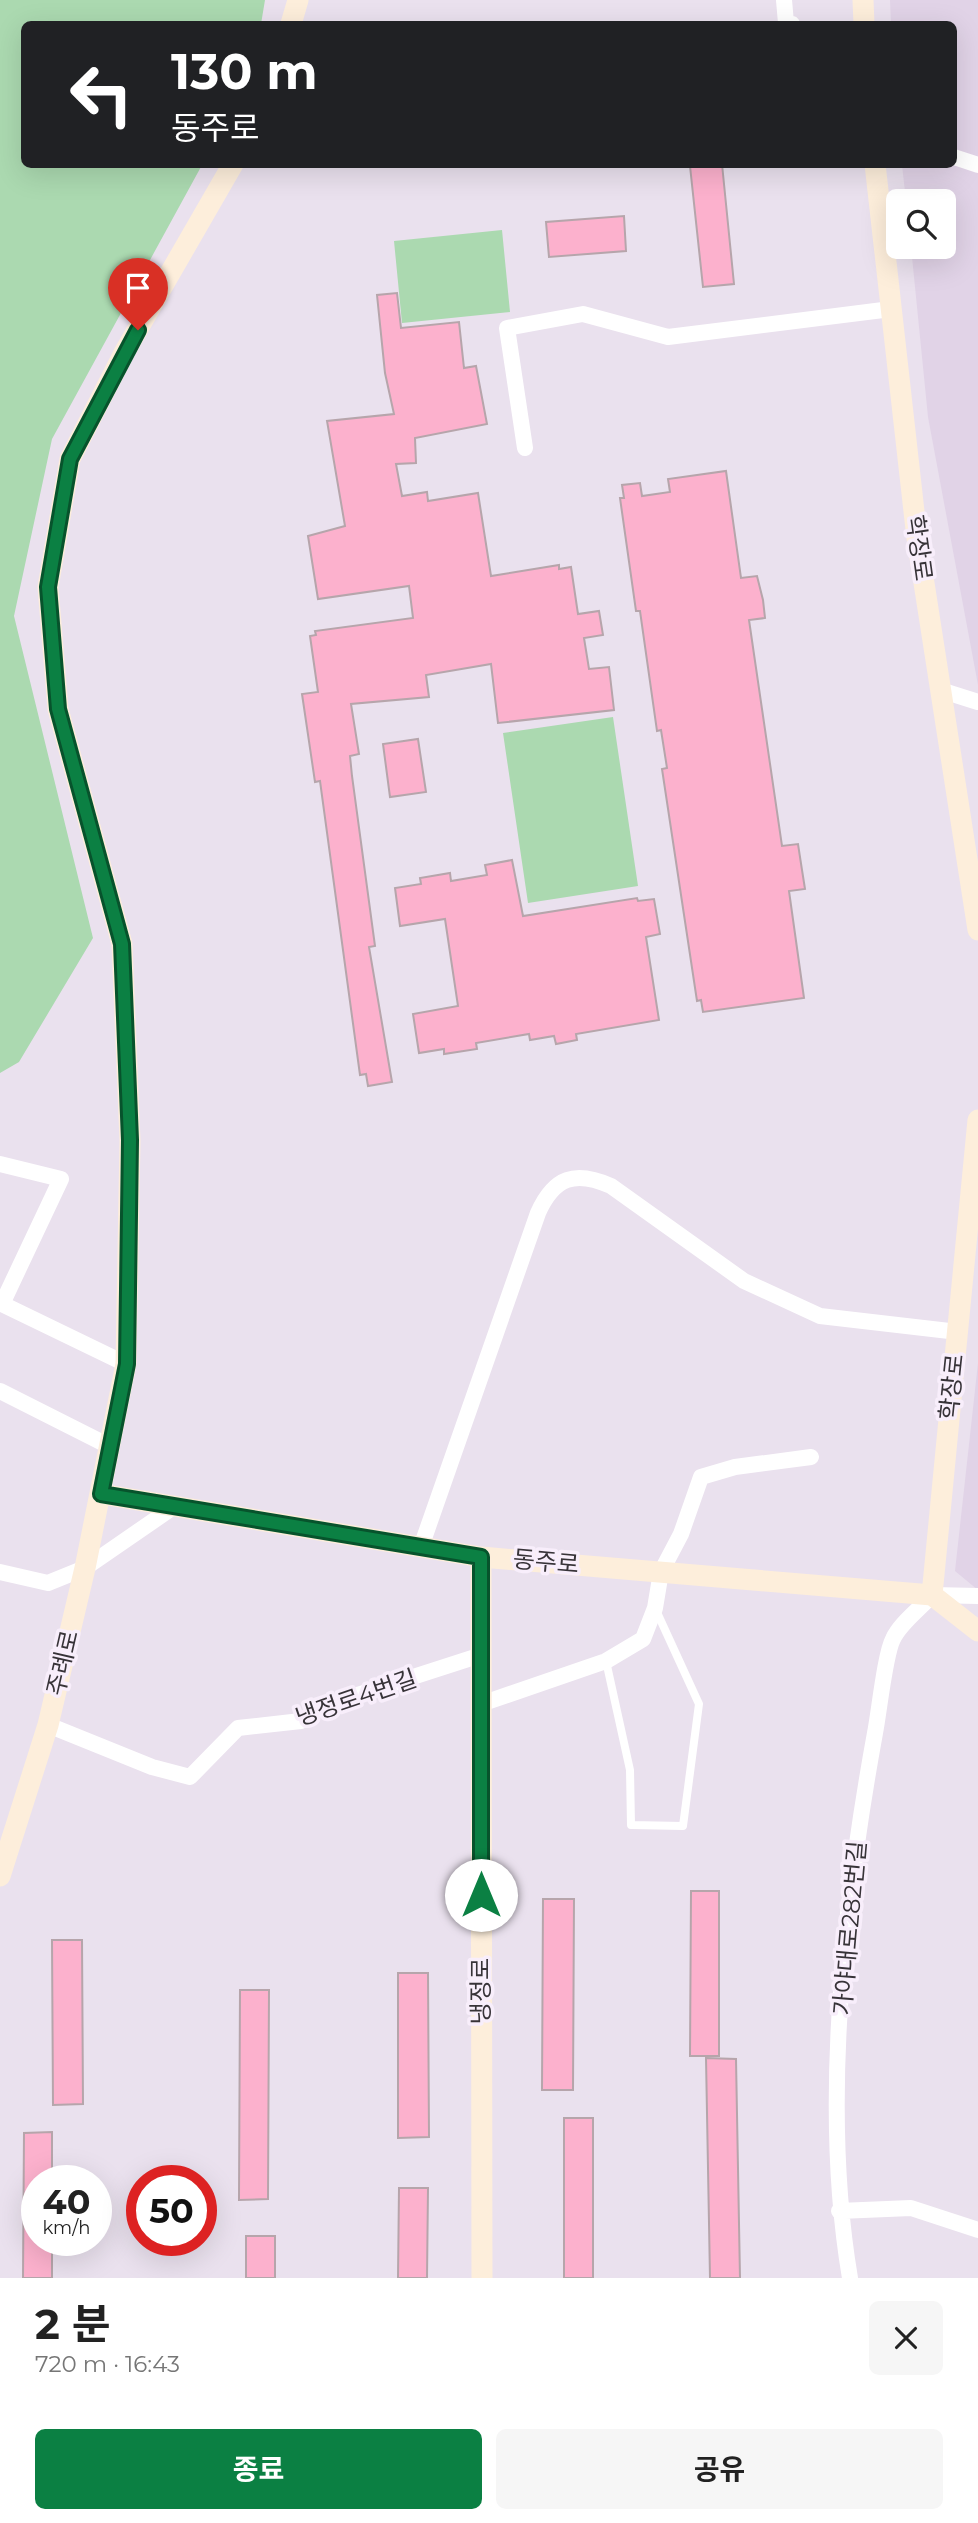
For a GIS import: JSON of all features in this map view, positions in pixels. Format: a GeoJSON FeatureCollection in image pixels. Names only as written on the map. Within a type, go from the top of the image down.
{"type":"FeatureCollection","features":[{"type":"Feature","properties":{"kind":"main road"},"geometry":{"type":"LineString","coordinates":[[292,21],[298,0]]}},
{"type":"Feature","properties":{"kind":"main road"},"geometry":{"type":"LineString","coordinates":[[863,0],[864,21]]}},
{"type":"Feature","properties":{"kind":"main road","name":"주례로"},"geometry":{"type":"LineString","coordinates":[[0,1875],[48,1725],[85,1568],[127,1364],[130,1140],[122,944],[58,709],[48,587],[70,459],[124,353],[231,168]]}},
{"type":"Feature","properties":{"kind":"main road","name":"학장로"},"geometry":{"type":"LineString","coordinates":[[875,168],[917,538],[978,930]]}},
{"type":"Feature","properties":{"kind":"main road","name":"학장로"},"geometry":{"type":"LineString","coordinates":[[932,1595],[978,1120]]}},
{"type":"Feature","properties":{"kind":"main road","name":"동주로"},"geometry":{"type":"LineString","coordinates":[[101,1494],[481,1557],[932,1595]]}},
{"type":"Feature","properties":{"kind":"main road","name":"냉정로"},"geometry":{"type":"LineString","coordinates":[[481,1557],[482,2278]]}},
{"type":"Feature","properties":{"kind":"main road"},"geometry":{"type":"LineString","coordinates":[[932,1595],[978,1631]]}},
{"type":"Feature","properties":{"kind":"street"},"geometry":{"type":"LineString","coordinates":[[784,0],[786,21]]}},
{"type":"Feature","properties":{"kind":"street"},"geometry":{"type":"LineString","coordinates":[[957,158],[978,165]]}},
{"type":"Feature","properties":{"kind":"street"},"geometry":{"type":"LineString","coordinates":[[525,448],[507,328],[583,314],[668,337],[891,309]]}},
{"type":"Feature","properties":{"kind":"street"},"geometry":{"type":"LineString","coordinates":[[940,690],[978,702]]}},
{"type":"Feature","properties":{"kind":"street"},"geometry":{"type":"LineString","coordinates":[[0,1164],[61,1178],[1,1303],[127,1364]]}},
{"type":"Feature","properties":{"kind":"street"},"geometry":{"type":"LineString","coordinates":[[421,1547],[538,1213],[553,1188],[565,1181],[593,1178],[611,1186],[744,1281],[820,1316],[958,1332]]}},
{"type":"Feature","properties":{"kind":"street"},"geometry":{"type":"LineString","coordinates":[[0,1391],[111,1447]]}},
{"type":"Feature","properties":{"kind":"street"},"geometry":{"type":"LineString","coordinates":[[481,1704],[606,1661],[643,1639],[656,1608],[661,1572],[681,1534],[701,1477],[735,1467],[811,1457]]}},
{"type":"Feature","properties":{"kind":"street"},"geometry":{"type":"LineString","coordinates":[[0,1572],[48,1583],[85,1568],[172,1507]]}},
{"type":"Feature","properties":{"kind":"street"},"geometry":{"type":"LineString","coordinates":[[932,1595],[978,1596]]}},
{"type":"Feature","properties":{"kind":"street","name":"가야대로282번길"},"geometry":{"type":"LineString","coordinates":[[850,2278],[839,2211],[835,2115],[844,1976],[860,1817],[893,1639],[932,1595]]}},
{"type":"Feature","properties":{"kind":"street","name":"냉정로4번길"},"geometry":{"type":"LineString","coordinates":[[48,1725],[152,1767],[190,1777],[238,1728],[301,1721],[323,1706],[481,1655]]}},
{"type":"Feature","properties":{"kind":"street"},"geometry":{"type":"LineString","coordinates":[[839,2211],[911,2208],[978,2230]]}},
{"type":"Feature","properties":{"kind":"lane"},"geometry":{"type":"LineString","coordinates":[[606,1661],[630,1770],[631,1825],[683,1826],[699,1704],[656,1608]]}},
{"type":"Feature","properties":{"kind":"shaded area"},"geometry":{"type":"Polygon","coordinates":[[[890,0],[978,0],[978,685],[928,417],[912,259],[956,259],[956,189],[905,189],[902,168],[957,168],[957,21],[891,21],[890,0]]]}},
{"type":"Feature","properties":{"kind":"shaded area"},"geometry":{"type":"Polygon","coordinates":[[[978,1363],[978,1590],[955,1571],[978,1363]]]}},
{"type":"Feature","properties":{"kind":"green space"},"geometry":{"type":"Polygon","coordinates":[[[0,0],[265,0],[262,21],[21,21],[21,168],[200,168],[52,439],[14,616],[93,938],[19,1062],[0,1073],[0,0]]]}},
{"type":"Feature","properties":{"kind":"green space"},"geometry":{"type":"Polygon","coordinates":[[[502,230],[510,312],[402,323],[394,241],[502,230]]]}},
{"type":"Feature","properties":{"kind":"green space"},"geometry":{"type":"Polygon","coordinates":[[[613,717],[638,886],[528,903],[503,733],[613,717]]]}},
{"type":"Feature","properties":{"kind":"building"},"geometry":{"type":"Polygon","coordinates":[[[690,168],[722,168],[734,284],[703,287],[690,168]]]}},
{"type":"Feature","properties":{"kind":"building"},"geometry":{"type":"Polygon","coordinates":[[[624,216],[626,251],[549,257],[546,222],[624,216]]]}},
{"type":"Feature","properties":{"kind":"building"},"geometry":{"type":"Polygon","coordinates":[[[397,293],[401,328],[459,322],[464,368],[476,366],[487,424],[415,438],[416,463],[396,464],[402,496],[427,492],[428,501],[478,493],[491,576],[559,565],[559,569],[571,567],[578,614],[599,611],[603,635],[584,638],[589,669],[609,667],[614,710],[498,723],[491,664],[426,675],[429,697],[351,704],[359,754],[350,756],[375,946],[369,947],[392,1082],[368,1086],[366,1074],[360,1075],[320,781],[315,782],[302,694],[318,692],[310,636],[316,635],[315,631],[413,618],[409,586],[318,599],[308,536],[345,526],[327,421],[394,414],[385,373],[377,295],[397,293]]]}},
{"type":"Feature","properties":{"kind":"building"},"geometry":{"type":"Polygon","coordinates":[[[726,471],[741,578],[757,576],[763,600],[765,618],[749,620],[782,846],[798,844],[805,889],[789,891],[804,998],[703,1012],[701,1000],[697,1001],[662,769],[667,768],[661,730],[657,731],[640,611],[636,611],[620,498],[624,498],[622,485],[640,483],[642,496],[670,492],[668,479],[726,471]]]}},
{"type":"Feature","properties":{"kind":"building"},"geometry":{"type":"Polygon","coordinates":[[[418,739],[426,792],[390,797],[383,744],[418,739]]]}},
{"type":"Feature","properties":{"kind":"building"},"geometry":{"type":"Polygon","coordinates":[[[512,860],[523,916],[637,898],[638,901],[654,899],[660,934],[646,937],[659,1020],[576,1034],[577,1040],[556,1044],[554,1036],[530,1040],[529,1034],[476,1043],[477,1049],[444,1054],[444,1049],[419,1053],[413,1014],[458,1006],[445,919],[400,926],[395,888],[421,884],[420,878],[450,873],[451,881],[487,875],[485,865],[512,860]]]}},
{"type":"Feature","properties":{"kind":"building"},"geometry":{"type":"Polygon","coordinates":[[[691,1891],[719,1891],[719,2056],[690,2056],[691,1891]]]}},
{"type":"Feature","properties":{"kind":"building"},"geometry":{"type":"Polygon","coordinates":[[[543,1899],[574,1899],[573,2090],[542,2090],[543,1899]]]}},
{"type":"Feature","properties":{"kind":"building"},"geometry":{"type":"Polygon","coordinates":[[[52,1940],[82,1940],[83,2104],[53,2105],[52,1940]]]}},
{"type":"Feature","properties":{"kind":"building"},"geometry":{"type":"Polygon","coordinates":[[[398,1973],[428,1973],[429,2137],[398,2138],[398,1973]]]}},
{"type":"Feature","properties":{"kind":"building"},"geometry":{"type":"Polygon","coordinates":[[[240,1990],[269,1990],[268,2199],[239,2200],[240,1990]]]}},
{"type":"Feature","properties":{"kind":"building"},"geometry":{"type":"Polygon","coordinates":[[[706,2058],[736,2059],[740,2278],[710,2278],[706,2058]]]}},
{"type":"Feature","properties":{"kind":"building"},"geometry":{"type":"Polygon","coordinates":[[[564,2118],[593,2118],[593,2278],[564,2278],[564,2118]]]}},
{"type":"Feature","properties":{"kind":"building"},"geometry":{"type":"Polygon","coordinates":[[[52,2132],[52,2165],[24,2165],[24,2133],[52,2132]]]}},
{"type":"Feature","properties":{"kind":"building"},"geometry":{"type":"Polygon","coordinates":[[[399,2188],[428,2188],[427,2278],[398,2278],[399,2188]]]}},
{"type":"Feature","properties":{"kind":"building"},"geometry":{"type":"Polygon","coordinates":[[[246,2236],[275,2236],[275,2278],[246,2278],[246,2236]]]}},
{"type":"Feature","properties":{"kind":"building"},"geometry":{"type":"Polygon","coordinates":[[[23,2256],[52,2256],[52,2278],[23,2278],[23,2256]]]}},
{"type":"Feature","properties":{"kind":"route"},"geometry":{"type":"LineString","coordinates":[[138,330],[70,459],[48,587],[58,709],[122,944],[130,1140],[127,1364],[101,1494],[481,1557],[481,1895]]}}]}
